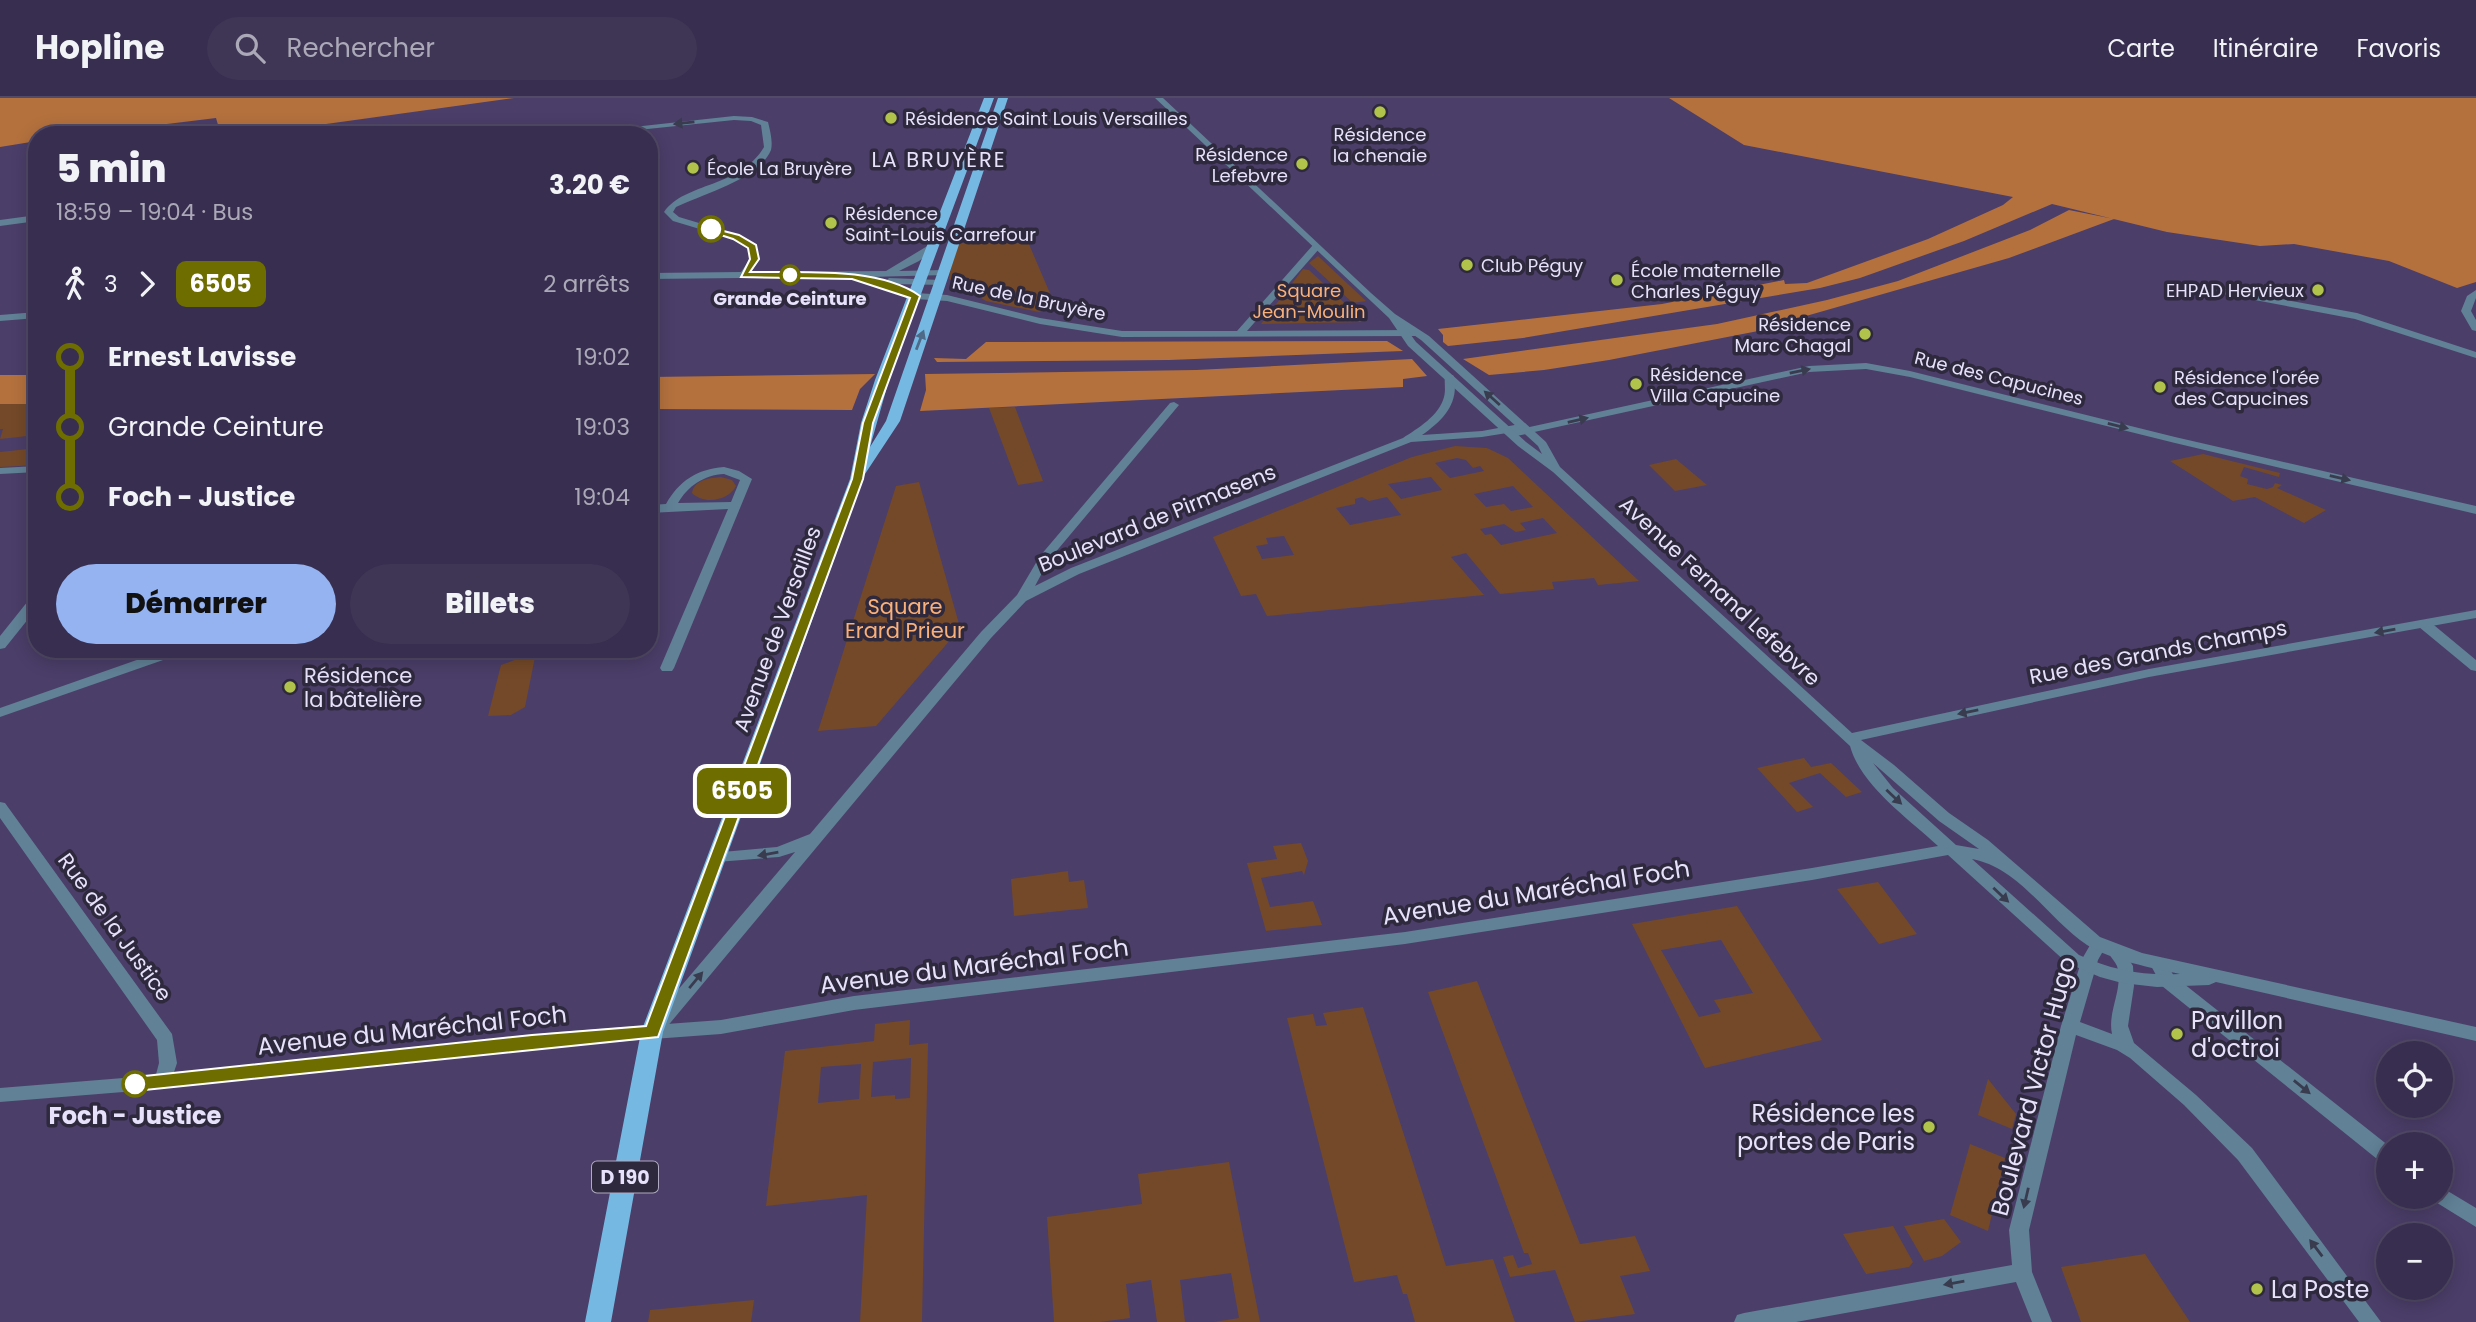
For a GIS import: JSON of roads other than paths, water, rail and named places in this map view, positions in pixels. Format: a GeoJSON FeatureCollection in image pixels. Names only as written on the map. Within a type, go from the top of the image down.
{"type":"FeatureCollection","features":[{"type":"Feature","properties":{"kind":"main road","name":"D 190"},"geometry":{"type":"LineString","coordinates":[[920,284],[989,98]]}},
{"type":"Feature","properties":{"kind":"main road","name":"D 190"},"geometry":{"type":"LineString","coordinates":[[940,284],[1003,98]]}},
{"type":"Feature","properties":{"kind":"main road","name":"Avenue de Versailles"},"geometry":{"type":"LineString","coordinates":[[652,1032],[857,479],[868,423],[920,284]]}},
{"type":"Feature","properties":{"kind":"main road","name":"Avenue de Versailles"},"geometry":{"type":"LineString","coordinates":[[857,479],[894,421],[906,377],[940,284]]}},
{"type":"Feature","properties":{"kind":"main road","name":"D 190"},"geometry":{"type":"LineString","coordinates":[[598,1322],[652,1032]]}},
{"type":"Feature","properties":{"kind":"street","name":"Avenue Fernand Lefebvre"},"geometry":{"type":"LineString","coordinates":[[1159,98],[1392,316],[1419,333],[1526,429],[1542,444],[1557,470]]}},
{"type":"Feature","properties":{"kind":"street"},"geometry":{"type":"LineString","coordinates":[[653,126],[722,119],[752,119],[765,124],[768,147],[763,158],[746,171],[680,201],[668,212],[676,219],[736,237],[754,250],[755,259],[744,275]]}},
{"type":"Feature","properties":{"kind":"street"},"geometry":{"type":"LineString","coordinates":[[0,223],[28,219]]}},
{"type":"Feature","properties":{"kind":"street"},"geometry":{"type":"LineString","coordinates":[[883,273],[908,263],[934,245]]}},
{"type":"Feature","properties":{"kind":"street"},"geometry":{"type":"LineString","coordinates":[[1239,334],[1316,247]]}},
{"type":"Feature","properties":{"kind":"street","name":"Rue de la Bruyère"},"geometry":{"type":"LineString","coordinates":[[658,276],[883,273],[920,284],[940,284]]}},
{"type":"Feature","properties":{"kind":"street","name":"Rue de la Bruyère"},"geometry":{"type":"LineString","coordinates":[[845,275],[871,280],[940,284],[1090,330],[1156,335],[1419,333]]}},
{"type":"Feature","properties":{"kind":"street"},"geometry":{"type":"LineString","coordinates":[[2194,286],[2357,316],[2476,355]]}},
{"type":"Feature","properties":{"kind":"street"},"geometry":{"type":"LineString","coordinates":[[2476,293],[2470,298],[2466,311],[2476,328]]}},
{"type":"Feature","properties":{"kind":"street"},"geometry":{"type":"LineString","coordinates":[[0,318],[28,316]]}},
{"type":"Feature","properties":{"kind":"street","name":"Avenue Fernand Lefebvre"},"geometry":{"type":"LineString","coordinates":[[1392,316],[1403,333],[1449,377],[1509,432],[1557,470],[1852,740],[1889,768],[1944,817],[1983,844],[2099,944],[2116,952],[2158,964],[2227,977]]}},
{"type":"Feature","properties":{"kind":"street","name":"Rue des Capucines"},"geometry":{"type":"LineString","coordinates":[[1526,429],[1809,369],[1866,366],[1910,374],[2186,443],[2476,510]]}},
{"type":"Feature","properties":{"kind":"street","name":"Boulevard de Pirmasens"},"geometry":{"type":"LineString","coordinates":[[652,1032],[986,635],[1021,598],[1075,571],[1407,440],[1431,424],[1443,411],[1451,393],[1449,377]]}},
{"type":"Feature","properties":{"kind":"street"},"geometry":{"type":"LineString","coordinates":[[1021,598],[1044,559],[1174,405]]}},
{"type":"Feature","properties":{"kind":"street","name":"Boulevard de Pirmasens"},"geometry":{"type":"LineString","coordinates":[[1407,440],[1526,429]]}},
{"type":"Feature","properties":{"kind":"street"},"geometry":{"type":"LineString","coordinates":[[0,471],[28,469]]}},
{"type":"Feature","properties":{"kind":"street"},"geometry":{"type":"LineString","coordinates":[[667,668],[746,479],[734,472],[716,471],[696,476],[685,483],[670,507]]}},
{"type":"Feature","properties":{"kind":"street"},"geometry":{"type":"LineString","coordinates":[[658,508],[736,505]]}},
{"type":"Feature","properties":{"kind":"street"},"geometry":{"type":"LineString","coordinates":[[0,645],[28,609]]}},
{"type":"Feature","properties":{"kind":"street","name":"Rue des Grands Champs"},"geometry":{"type":"LineString","coordinates":[[1852,740],[2149,673],[2476,614]]}},
{"type":"Feature","properties":{"kind":"street"},"geometry":{"type":"LineString","coordinates":[[2424,624],[2476,667]]}},
{"type":"Feature","properties":{"kind":"street"},"geometry":{"type":"LineString","coordinates":[[0,713],[156,658]]}},
{"type":"Feature","properties":{"kind":"street","name":"Avenue Fernand Lefebvre"},"geometry":{"type":"LineString","coordinates":[[1852,740],[1881,785],[2067,955],[2088,967],[2125,978],[2168,981],[2227,977]]}},
{"type":"Feature","properties":{"kind":"street","name":"Rue de la Justice"},"geometry":{"type":"LineString","coordinates":[[0,807],[166,1039],[168,1063],[163,1082]]}},
{"type":"Feature","properties":{"kind":"street"},"geometry":{"type":"LineString","coordinates":[[1944,817],[1953,832],[1951,849]]}},
{"type":"Feature","properties":{"kind":"street","name":"Boulevard de Pirmasens"},"geometry":{"type":"LineString","coordinates":[[718,857],[779,852],[817,837]]}},
{"type":"Feature","properties":{"kind":"street","name":"Avenue du Maréchal Foch"},"geometry":{"type":"LineString","coordinates":[[0,1095],[163,1082],[532,1042],[721,1027],[854,1003],[1405,938],[1812,874],[1951,849],[1986,856],[2015,871]]}},
{"type":"Feature","properties":{"kind":"street","name":"Boulevard Victor Hugo"},"geometry":{"type":"LineString","coordinates":[[2042,1322],[2021,1272],[2019,1230],[2070,1026],[2088,967],[2099,944]]}},
{"type":"Feature","properties":{"kind":"street"},"geometry":{"type":"LineString","coordinates":[[2116,952],[2125,964],[2119,1025],[2122,1040],[2245,1154],[2371,1322]]}},
{"type":"Feature","properties":{"kind":"street"},"geometry":{"type":"LineString","coordinates":[[2158,964],[2168,981],[2376,1147]]}},
{"type":"Feature","properties":{"kind":"street"},"geometry":{"type":"LineString","coordinates":[[2227,977],[2476,1034]]}},
{"type":"Feature","properties":{"kind":"street"},"geometry":{"type":"LineString","coordinates":[[2070,1026],[2129,1049]]}},
{"type":"Feature","properties":{"kind":"street"},"geometry":{"type":"LineString","coordinates":[[2453,1203],[2476,1219]]}},
{"type":"Feature","properties":{"kind":"street"},"geometry":{"type":"LineString","coordinates":[[1744,1322],[2021,1272]]}},
{"type":"Feature","properties":{"kind":"place","name":"Résidence la chenaie"},"geometry":{"type":"Point","coordinates":[1380,112]}},
{"type":"Feature","properties":{"kind":"place","name":"Résidence Saint Louis Versailles"},"geometry":{"type":"Point","coordinates":[891,118]}},
{"type":"Feature","properties":{"kind":"place","name":"Résidence Lefebvre"},"geometry":{"type":"Point","coordinates":[1302,164]}},
{"type":"Feature","properties":{"kind":"place","name":"École La Bruyère"},"geometry":{"type":"Point","coordinates":[693,168]}},
{"type":"Feature","properties":{"kind":"place","name":"Résidence Saint-Louis Carrefour"},"geometry":{"type":"Point","coordinates":[831,223]}},
{"type":"Feature","properties":{"kind":"place","name":"Club Péguy"},"geometry":{"type":"Point","coordinates":[1467,265]}},
{"type":"Feature","properties":{"kind":"place","name":"Grande Ceinture"},"geometry":{"type":"Point","coordinates":[790,275]}},
{"type":"Feature","properties":{"kind":"place","name":"École maternelle Charles Péguy"},"geometry":{"type":"Point","coordinates":[1617,280]}},
{"type":"Feature","properties":{"kind":"place","name":"EHPAD Hervieux"},"geometry":{"type":"Point","coordinates":[2318,290]}},
{"type":"Feature","properties":{"kind":"place","name":"Résidence Marc Chagal"},"geometry":{"type":"Point","coordinates":[1865,334]}},
{"type":"Feature","properties":{"kind":"place","name":"Résidence Villa Capucine"},"geometry":{"type":"Point","coordinates":[1636,384]}},
{"type":"Feature","properties":{"kind":"place","name":"Résidence l'orée des Capucines"},"geometry":{"type":"Point","coordinates":[2160,387]}},
{"type":"Feature","properties":{"kind":"place","name":"Résidence la bâtelière"},"geometry":{"type":"Point","coordinates":[290,687]}},
{"type":"Feature","properties":{"kind":"place","name":"Pavillon d'octroi"},"geometry":{"type":"Point","coordinates":[2177,1034]}},
{"type":"Feature","properties":{"kind":"place","name":"Foch - Justice"},"geometry":{"type":"Point","coordinates":[135,1084]}},
{"type":"Feature","properties":{"kind":"place","name":"Résidence les portes de Paris"},"geometry":{"type":"Point","coordinates":[1929,1127]}},
{"type":"Feature","properties":{"kind":"place","name":"La Poste"},"geometry":{"type":"Point","coordinates":[2257,1289]}},
{"type":"Feature","properties":{"kind":"district","name":"LA BRUYÈRE"},"geometry":{"type":"Point","coordinates":[939,159]}},
{"type":"Feature","properties":{"kind":"park label","name":"Square Jean-Moulin"},"geometry":{"type":"Point","coordinates":[1309,300]}},
{"type":"Feature","properties":{"kind":"park label","name":"Square Erard Prieur"},"geometry":{"type":"Point","coordinates":[905,618]}}]}
